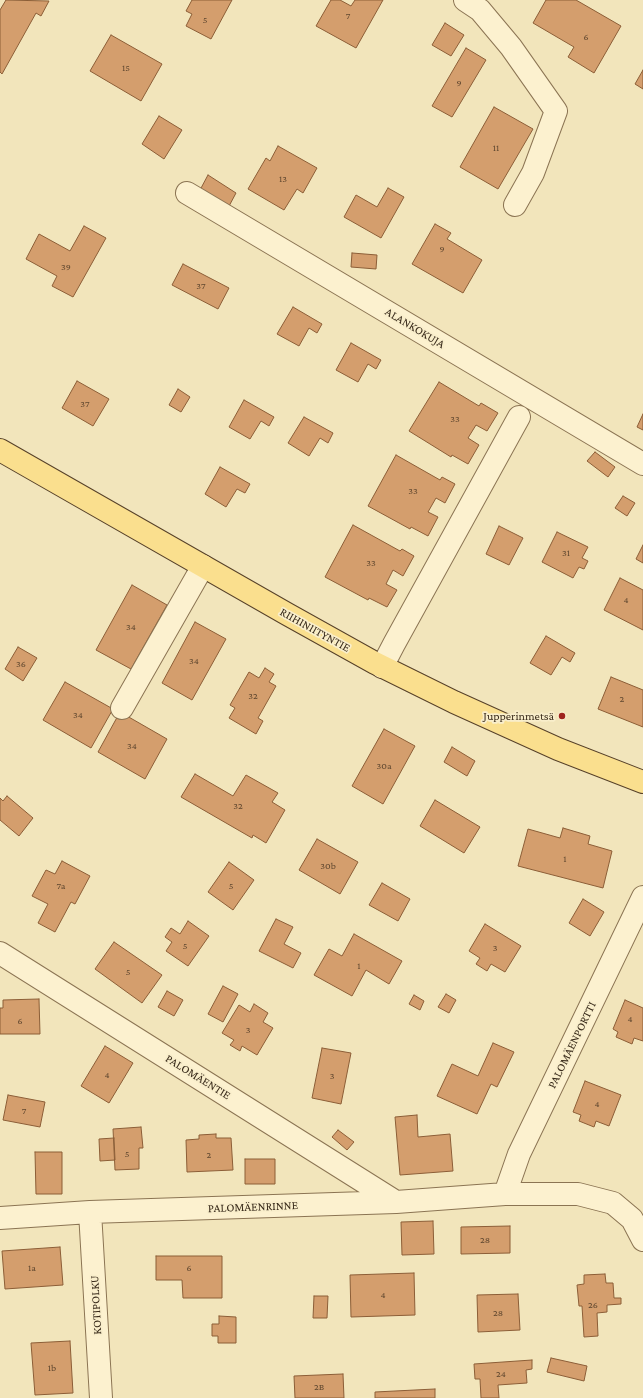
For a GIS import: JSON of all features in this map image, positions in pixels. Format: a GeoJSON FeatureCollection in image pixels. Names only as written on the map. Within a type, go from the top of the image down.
{"type":"FeatureCollection","features":[{"type":"Feature","properties":{"kind":"main road","name":"RIIHINIITYNTIE"},"geometry":{"type":"LineString","coordinates":[[0,450],[382,667],[454,702],[551,746],[643,782]]}},
{"type":"Feature","properties":{"kind":"street"},"geometry":{"type":"LineString","coordinates":[[465,0],[480,10],[511,47],[556,111],[533,172],[515,205]]}},
{"type":"Feature","properties":{"kind":"street","name":"ALANKOKUJA"},"geometry":{"type":"LineString","coordinates":[[187,193],[643,464]]}},
{"type":"Feature","properties":{"kind":"street"},"geometry":{"type":"LineString","coordinates":[[382,667],[519,417]]}},
{"type":"Feature","properties":{"kind":"street"},"geometry":{"type":"LineString","coordinates":[[122,708],[203,566]]}},
{"type":"Feature","properties":{"kind":"street","name":"PALOMÄENPORTTI"},"geometry":{"type":"LineString","coordinates":[[506,1194],[519,1154],[643,897]]}},
{"type":"Feature","properties":{"kind":"street","name":"PALOMÄENTIE"},"geometry":{"type":"LineString","coordinates":[[0,953],[396,1202]]}},
{"type":"Feature","properties":{"kind":"street","name":"PALOMÄENRINNE"},"geometry":{"type":"LineString","coordinates":[[0,1218],[90,1212],[396,1202],[506,1194],[578,1194],[613,1203],[632,1219],[643,1240]]}},
{"type":"Feature","properties":{"kind":"street","name":"KOTIPOLKU"},"geometry":{"type":"LineString","coordinates":[[90,1212],[101,1398]]}},
{"type":"Feature","properties":{"kind":"building"},"geometry":{"type":"Polygon","coordinates":[[[6,0],[49,1],[41,16],[36,13],[2,74],[0,72],[0,10],[6,0]]]}},
{"type":"Feature","properties":{"kind":"building"},"geometry":{"type":"Polygon","coordinates":[[[192,0],[232,0],[211,39],[186,26],[192,14],[186,11],[192,0]]]}},
{"type":"Feature","properties":{"kind":"building"},"geometry":{"type":"Polygon","coordinates":[[[331,0],[340,0],[351,6],[355,0],[383,0],[356,48],[316,26],[331,0]]]}},
{"type":"Feature","properties":{"kind":"building"},"geometry":{"type":"Polygon","coordinates":[[[546,0],[576,0],[621,26],[594,73],[568,57],[574,47],[533,23],[546,0]]]}},
{"type":"Feature","properties":{"kind":"building"},"geometry":{"type":"Polygon","coordinates":[[[445,23],[464,35],[451,56],[432,45],[445,23]]]}},
{"type":"Feature","properties":{"kind":"building"},"geometry":{"type":"Polygon","coordinates":[[[111,35],[162,64],[141,101],[90,71],[111,35]]]}},
{"type":"Feature","properties":{"kind":"building"},"geometry":{"type":"Polygon","coordinates":[[[466,48],[486,60],[452,117],[432,106],[466,48]]]}},
{"type":"Feature","properties":{"kind":"building"},"geometry":{"type":"Polygon","coordinates":[[[643,70],[643,89],[635,84],[643,70]]]}},
{"type":"Feature","properties":{"kind":"building"},"geometry":{"type":"Polygon","coordinates":[[[494,107],[533,129],[498,189],[460,167],[494,107]]]}},
{"type":"Feature","properties":{"kind":"building"},"geometry":{"type":"Polygon","coordinates":[[[159,116],[182,130],[164,159],[142,144],[159,116]]]}},
{"type":"Feature","properties":{"kind":"building"},"geometry":{"type":"Polygon","coordinates":[[[278,146],[317,168],[303,193],[297,189],[284,210],[248,189],[266,158],[270,161],[278,146]]]}},
{"type":"Feature","properties":{"kind":"building"},"geometry":{"type":"Polygon","coordinates":[[[208,175],[236,193],[228,208],[200,190],[208,175]]]}},
{"type":"Feature","properties":{"kind":"building"},"geometry":{"type":"Polygon","coordinates":[[[388,188],[404,197],[381,238],[344,217],[356,195],[377,207],[388,188]]]}},
{"type":"Feature","properties":{"kind":"building"},"geometry":{"type":"Polygon","coordinates":[[[435,224],[451,233],[447,239],[482,260],[463,293],[412,264],[435,224]]]}},
{"type":"Feature","properties":{"kind":"building"},"geometry":{"type":"Polygon","coordinates":[[[84,226],[106,238],[73,297],[52,286],[57,276],[26,259],[39,234],[70,251],[84,226]]]}},
{"type":"Feature","properties":{"kind":"building"},"geometry":{"type":"Polygon","coordinates":[[[352,253],[377,255],[376,269],[351,267],[352,253]]]}},
{"type":"Feature","properties":{"kind":"building"},"geometry":{"type":"Polygon","coordinates":[[[183,264],[229,288],[218,309],[172,285],[183,264]]]}},
{"type":"Feature","properties":{"kind":"building"},"geometry":{"type":"Polygon","coordinates":[[[293,307],[322,324],[317,333],[309,328],[299,346],[277,334],[293,307]]]}},
{"type":"Feature","properties":{"kind":"building"},"geometry":{"type":"Polygon","coordinates":[[[351,343],[381,360],[376,369],[368,364],[358,382],[336,370],[351,343]]]}},
{"type":"Feature","properties":{"kind":"building"},"geometry":{"type":"Polygon","coordinates":[[[77,381],[109,399],[93,426],[62,408],[77,381]]]}},
{"type":"Feature","properties":{"kind":"building"},"geometry":{"type":"Polygon","coordinates":[[[439,382],[479,406],[481,403],[498,413],[487,431],[476,425],[468,438],[479,445],[468,464],[452,455],[451,457],[409,431],[439,382]]]}},
{"type":"Feature","properties":{"kind":"building"},"geometry":{"type":"Polygon","coordinates":[[[178,389],[190,397],[181,412],[169,405],[178,389]]]}},
{"type":"Feature","properties":{"kind":"building"},"geometry":{"type":"Polygon","coordinates":[[[244,400],[274,417],[269,426],[261,421],[250,439],[229,427],[244,400]]]}},
{"type":"Feature","properties":{"kind":"building"},"geometry":{"type":"Polygon","coordinates":[[[643,414],[643,430],[637,427],[643,414]]]}},
{"type":"Feature","properties":{"kind":"building"},"geometry":{"type":"Polygon","coordinates":[[[304,417],[333,433],[328,443],[320,438],[309,456],[288,443],[304,417]]]}},
{"type":"Feature","properties":{"kind":"building"},"geometry":{"type":"Polygon","coordinates":[[[595,452],[615,467],[608,477],[587,461],[595,452]]]}},
{"type":"Feature","properties":{"kind":"building"},"geometry":{"type":"Polygon","coordinates":[[[396,455],[440,480],[442,477],[455,484],[445,503],[436,498],[428,512],[438,517],[428,536],[411,527],[410,529],[368,506],[396,455]]]}},
{"type":"Feature","properties":{"kind":"building"},"geometry":{"type":"Polygon","coordinates":[[[220,467],[250,484],[245,493],[237,489],[226,507],[205,494],[220,467]]]}},
{"type":"Feature","properties":{"kind":"building"},"geometry":{"type":"Polygon","coordinates":[[[623,496],[635,503],[627,516],[615,508],[623,496]]]}},
{"type":"Feature","properties":{"kind":"building"},"geometry":{"type":"Polygon","coordinates":[[[353,525],[400,551],[402,549],[414,556],[403,576],[393,570],[386,584],[397,590],[387,607],[369,598],[368,600],[325,577],[353,525]]]}},
{"type":"Feature","properties":{"kind":"building"},"geometry":{"type":"Polygon","coordinates":[[[499,526],[523,538],[509,565],[486,554],[499,526]]]}},
{"type":"Feature","properties":{"kind":"building"},"geometry":{"type":"Polygon","coordinates":[[[557,532],[588,547],[582,558],[588,561],[584,569],[579,567],[573,578],[542,562],[557,532]]]}},
{"type":"Feature","properties":{"kind":"building"},"geometry":{"type":"Polygon","coordinates":[[[643,545],[643,563],[636,559],[643,545]]]}},
{"type":"Feature","properties":{"kind":"building"},"geometry":{"type":"Polygon","coordinates":[[[620,578],[643,590],[643,630],[604,610],[620,578]]]}},
{"type":"Feature","properties":{"kind":"building"},"geometry":{"type":"Polygon","coordinates":[[[132,585],[167,605],[131,669],[96,650],[132,585]]]}},
{"type":"Feature","properties":{"kind":"building"},"geometry":{"type":"Polygon","coordinates":[[[195,622],[226,639],[192,700],[162,683],[195,622]]]}},
{"type":"Feature","properties":{"kind":"building"},"geometry":{"type":"Polygon","coordinates":[[[546,636],[575,653],[570,662],[562,657],[551,675],[530,663],[546,636]]]}},
{"type":"Feature","properties":{"kind":"building"},"geometry":{"type":"Polygon","coordinates":[[[18,647],[37,658],[23,681],[5,669],[18,647]]]}},
{"type":"Feature","properties":{"kind":"building"},"geometry":{"type":"Polygon","coordinates":[[[265,668],[274,674],[269,682],[276,686],[258,718],[263,721],[256,734],[229,718],[235,708],[230,705],[249,672],[259,678],[265,668]]]}},
{"type":"Feature","properties":{"kind":"building"},"geometry":{"type":"Polygon","coordinates":[[[611,677],[643,690],[643,727],[598,709],[611,677]]]}},
{"type":"Feature","properties":{"kind":"building"},"geometry":{"type":"Polygon","coordinates":[[[65,682],[113,709],[91,748],[43,720],[65,682]]]}},
{"type":"Feature","properties":{"kind":"building"},"geometry":{"type":"Polygon","coordinates":[[[120,712],[167,739],[145,779],[98,752],[120,712]]]}},
{"type":"Feature","properties":{"kind":"building"},"geometry":{"type":"Polygon","coordinates":[[[384,729],[415,746],[383,804],[352,786],[384,729]]]}},
{"type":"Feature","properties":{"kind":"building"},"geometry":{"type":"Polygon","coordinates":[[[452,747],[475,761],[467,776],[444,762],[452,747]]]}},
{"type":"Feature","properties":{"kind":"building"},"geometry":{"type":"Polygon","coordinates":[[[195,774],[233,796],[246,775],[278,793],[272,802],[285,810],[266,843],[253,835],[252,838],[181,797],[195,774]]]}},
{"type":"Feature","properties":{"kind":"building"},"geometry":{"type":"Polygon","coordinates":[[[7,796],[33,818],[19,836],[0,820],[0,798],[3,801],[7,796]]]}},
{"type":"Feature","properties":{"kind":"building"},"geometry":{"type":"Polygon","coordinates":[[[435,800],[480,827],[464,853],[420,826],[435,800]]]}},
{"type":"Feature","properties":{"kind":"building"},"geometry":{"type":"Polygon","coordinates":[[[563,828],[590,836],[588,844],[612,851],[603,888],[518,866],[528,829],[560,838],[563,828]]]}},
{"type":"Feature","properties":{"kind":"building"},"geometry":{"type":"Polygon","coordinates":[[[317,839],[358,862],[340,894],[299,870],[317,839]]]}},
{"type":"Feature","properties":{"kind":"building"},"geometry":{"type":"Polygon","coordinates":[[[62,861],[90,876],[75,904],[71,902],[55,932],[38,923],[48,904],[32,896],[46,870],[55,874],[62,861]]]}},
{"type":"Feature","properties":{"kind":"building"},"geometry":{"type":"Polygon","coordinates":[[[229,862],[254,880],[233,910],[208,892],[229,862]]]}},
{"type":"Feature","properties":{"kind":"building"},"geometry":{"type":"Polygon","coordinates":[[[382,883],[410,899],[398,921],[369,905],[382,883]]]}},
{"type":"Feature","properties":{"kind":"building"},"geometry":{"type":"Polygon","coordinates":[[[583,899],[604,912],[590,936],[569,923],[583,899]]]}},
{"type":"Feature","properties":{"kind":"building"},"geometry":{"type":"Polygon","coordinates":[[[276,919],[293,927],[284,944],[301,953],[293,968],[259,951],[276,919]]]}},
{"type":"Feature","properties":{"kind":"building"},"geometry":{"type":"Polygon","coordinates":[[[188,921],[209,936],[188,966],[166,951],[172,942],[165,937],[171,928],[180,934],[188,921]]]}},
{"type":"Feature","properties":{"kind":"building"},"geometry":{"type":"Polygon","coordinates":[[[485,924],[521,946],[505,972],[491,964],[487,971],[476,964],[480,958],[469,951],[485,924]]]}},
{"type":"Feature","properties":{"kind":"building"},"geometry":{"type":"Polygon","coordinates":[[[354,934],[402,961],[389,984],[366,970],[352,996],[314,975],[329,949],[342,956],[354,934]]]}},
{"type":"Feature","properties":{"kind":"building"},"geometry":{"type":"Polygon","coordinates":[[[114,942],[162,975],[142,1003],[95,969],[114,942]]]}},
{"type":"Feature","properties":{"kind":"building"},"geometry":{"type":"Polygon","coordinates":[[[223,986],[238,994],[223,1022],[208,1014],[223,986]]]}},
{"type":"Feature","properties":{"kind":"building"},"geometry":{"type":"Polygon","coordinates":[[[167,991],[183,1000],[174,1016],[158,1007],[167,991]]]}},
{"type":"Feature","properties":{"kind":"building"},"geometry":{"type":"Polygon","coordinates":[[[446,994],[456,1000],[449,1013],[438,1007],[446,994]]]}},
{"type":"Feature","properties":{"kind":"building"},"geometry":{"type":"Polygon","coordinates":[[[414,995],[424,1001],[420,1010],[409,1004],[414,995]]]}},
{"type":"Feature","properties":{"kind":"building"},"geometry":{"type":"Polygon","coordinates":[[[39,999],[40,1034],[0,1034],[0,1008],[3,1008],[3,1000],[39,999]]]}},
{"type":"Feature","properties":{"kind":"building"},"geometry":{"type":"Polygon","coordinates":[[[625,1000],[643,1008],[643,1041],[634,1038],[632,1044],[616,1037],[618,1032],[613,1029],[625,1000]]]}},
{"type":"Feature","properties":{"kind":"building"},"geometry":{"type":"Polygon","coordinates":[[[254,1004],[268,1013],[263,1022],[273,1028],[257,1055],[242,1046],[240,1051],[230,1045],[234,1040],[222,1033],[239,1005],[250,1012],[254,1004]]]}},
{"type":"Feature","properties":{"kind":"building"},"geometry":{"type":"Polygon","coordinates":[[[493,1043],[514,1052],[497,1087],[491,1084],[477,1114],[437,1096],[452,1064],[478,1076],[493,1043]]]}},
{"type":"Feature","properties":{"kind":"building"},"geometry":{"type":"Polygon","coordinates":[[[105,1046],[133,1063],[109,1103],[81,1086],[105,1046]]]}},
{"type":"Feature","properties":{"kind":"building"},"geometry":{"type":"Polygon","coordinates":[[[322,1048],[351,1053],[341,1104],[312,1098],[322,1048]]]}},
{"type":"Feature","properties":{"kind":"building"},"geometry":{"type":"Polygon","coordinates":[[[585,1081],[621,1095],[609,1126],[596,1121],[594,1127],[579,1121],[581,1115],[573,1112],[585,1081]]]}},
{"type":"Feature","properties":{"kind":"building"},"geometry":{"type":"Polygon","coordinates":[[[8,1095],[45,1102],[40,1127],[3,1120],[8,1095]]]}},
{"type":"Feature","properties":{"kind":"building"},"geometry":{"type":"Polygon","coordinates":[[[417,1115],[418,1137],[450,1134],[453,1171],[400,1175],[395,1117],[417,1115]]]}},
{"type":"Feature","properties":{"kind":"building"},"geometry":{"type":"Polygon","coordinates":[[[141,1127],[143,1148],[139,1148],[139,1169],[115,1170],[113,1129],[141,1127]]]}},
{"type":"Feature","properties":{"kind":"building"},"geometry":{"type":"Polygon","coordinates":[[[338,1130],[354,1142],[347,1150],[332,1137],[338,1130]]]}},
{"type":"Feature","properties":{"kind":"building"},"geometry":{"type":"Polygon","coordinates":[[[216,1134],[216,1138],[231,1138],[233,1170],[187,1172],[186,1140],[199,1139],[199,1135],[216,1134]]]}},
{"type":"Feature","properties":{"kind":"building"},"geometry":{"type":"Polygon","coordinates":[[[114,1138],[115,1160],[100,1161],[99,1139],[114,1138]]]}},
{"type":"Feature","properties":{"kind":"building"},"geometry":{"type":"Polygon","coordinates":[[[35,1152],[62,1152],[62,1194],[36,1194],[35,1152]]]}},
{"type":"Feature","properties":{"kind":"building"},"geometry":{"type":"Polygon","coordinates":[[[245,1159],[275,1159],[275,1184],[245,1184],[245,1159]]]}},
{"type":"Feature","properties":{"kind":"building"},"geometry":{"type":"Polygon","coordinates":[[[433,1221],[434,1254],[402,1255],[401,1222],[433,1221]]]}},
{"type":"Feature","properties":{"kind":"building"},"geometry":{"type":"Polygon","coordinates":[[[510,1226],[510,1253],[461,1254],[461,1227],[510,1226]]]}},
{"type":"Feature","properties":{"kind":"building"},"geometry":{"type":"Polygon","coordinates":[[[60,1247],[63,1285],[5,1289],[2,1251],[60,1247]]]}},
{"type":"Feature","properties":{"kind":"building"},"geometry":{"type":"Polygon","coordinates":[[[156,1256],[222,1256],[222,1298],[183,1298],[182,1280],[156,1280],[156,1256]]]}},
{"type":"Feature","properties":{"kind":"building"},"geometry":{"type":"Polygon","coordinates":[[[414,1273],[415,1315],[351,1317],[350,1275],[414,1273]]]}},
{"type":"Feature","properties":{"kind":"building"},"geometry":{"type":"Polygon","coordinates":[[[605,1274],[606,1283],[613,1283],[614,1298],[621,1298],[621,1304],[607,1305],[607,1312],[597,1313],[598,1336],[584,1337],[582,1306],[579,1306],[577,1285],[584,1284],[584,1275],[605,1274]]]}},
{"type":"Feature","properties":{"kind":"building"},"geometry":{"type":"Polygon","coordinates":[[[518,1294],[520,1330],[478,1332],[477,1295],[518,1294]]]}},
{"type":"Feature","properties":{"kind":"building"},"geometry":{"type":"Polygon","coordinates":[[[314,1296],[328,1296],[327,1318],[313,1318],[314,1296]]]}},
{"type":"Feature","properties":{"kind":"building"},"geometry":{"type":"Polygon","coordinates":[[[219,1316],[236,1317],[236,1343],[218,1343],[218,1336],[212,1336],[212,1324],[219,1324],[219,1316]]]}},
{"type":"Feature","properties":{"kind":"building"},"geometry":{"type":"Polygon","coordinates":[[[70,1341],[73,1393],[35,1395],[31,1343],[70,1341]]]}},
{"type":"Feature","properties":{"kind":"building"},"geometry":{"type":"Polygon","coordinates":[[[551,1358],[587,1366],[584,1381],[547,1372],[551,1358]]]}},
{"type":"Feature","properties":{"kind":"building"},"geometry":{"type":"Polygon","coordinates":[[[532,1360],[532,1369],[526,1370],[527,1383],[498,1385],[499,1398],[481,1398],[480,1379],[475,1379],[474,1364],[532,1360]]]}},
{"type":"Feature","properties":{"kind":"building"},"geometry":{"type":"Polygon","coordinates":[[[343,1374],[344,1398],[295,1398],[294,1376],[343,1374]]]}},
{"type":"Feature","properties":{"kind":"building"},"geometry":{"type":"Polygon","coordinates":[[[435,1389],[435,1398],[375,1398],[375,1392],[435,1389]]]}},
{"type":"Feature","properties":{"kind":"place","name":"Jupperinmetsä"},"geometry":{"type":"Point","coordinates":[562,716]}}]}
